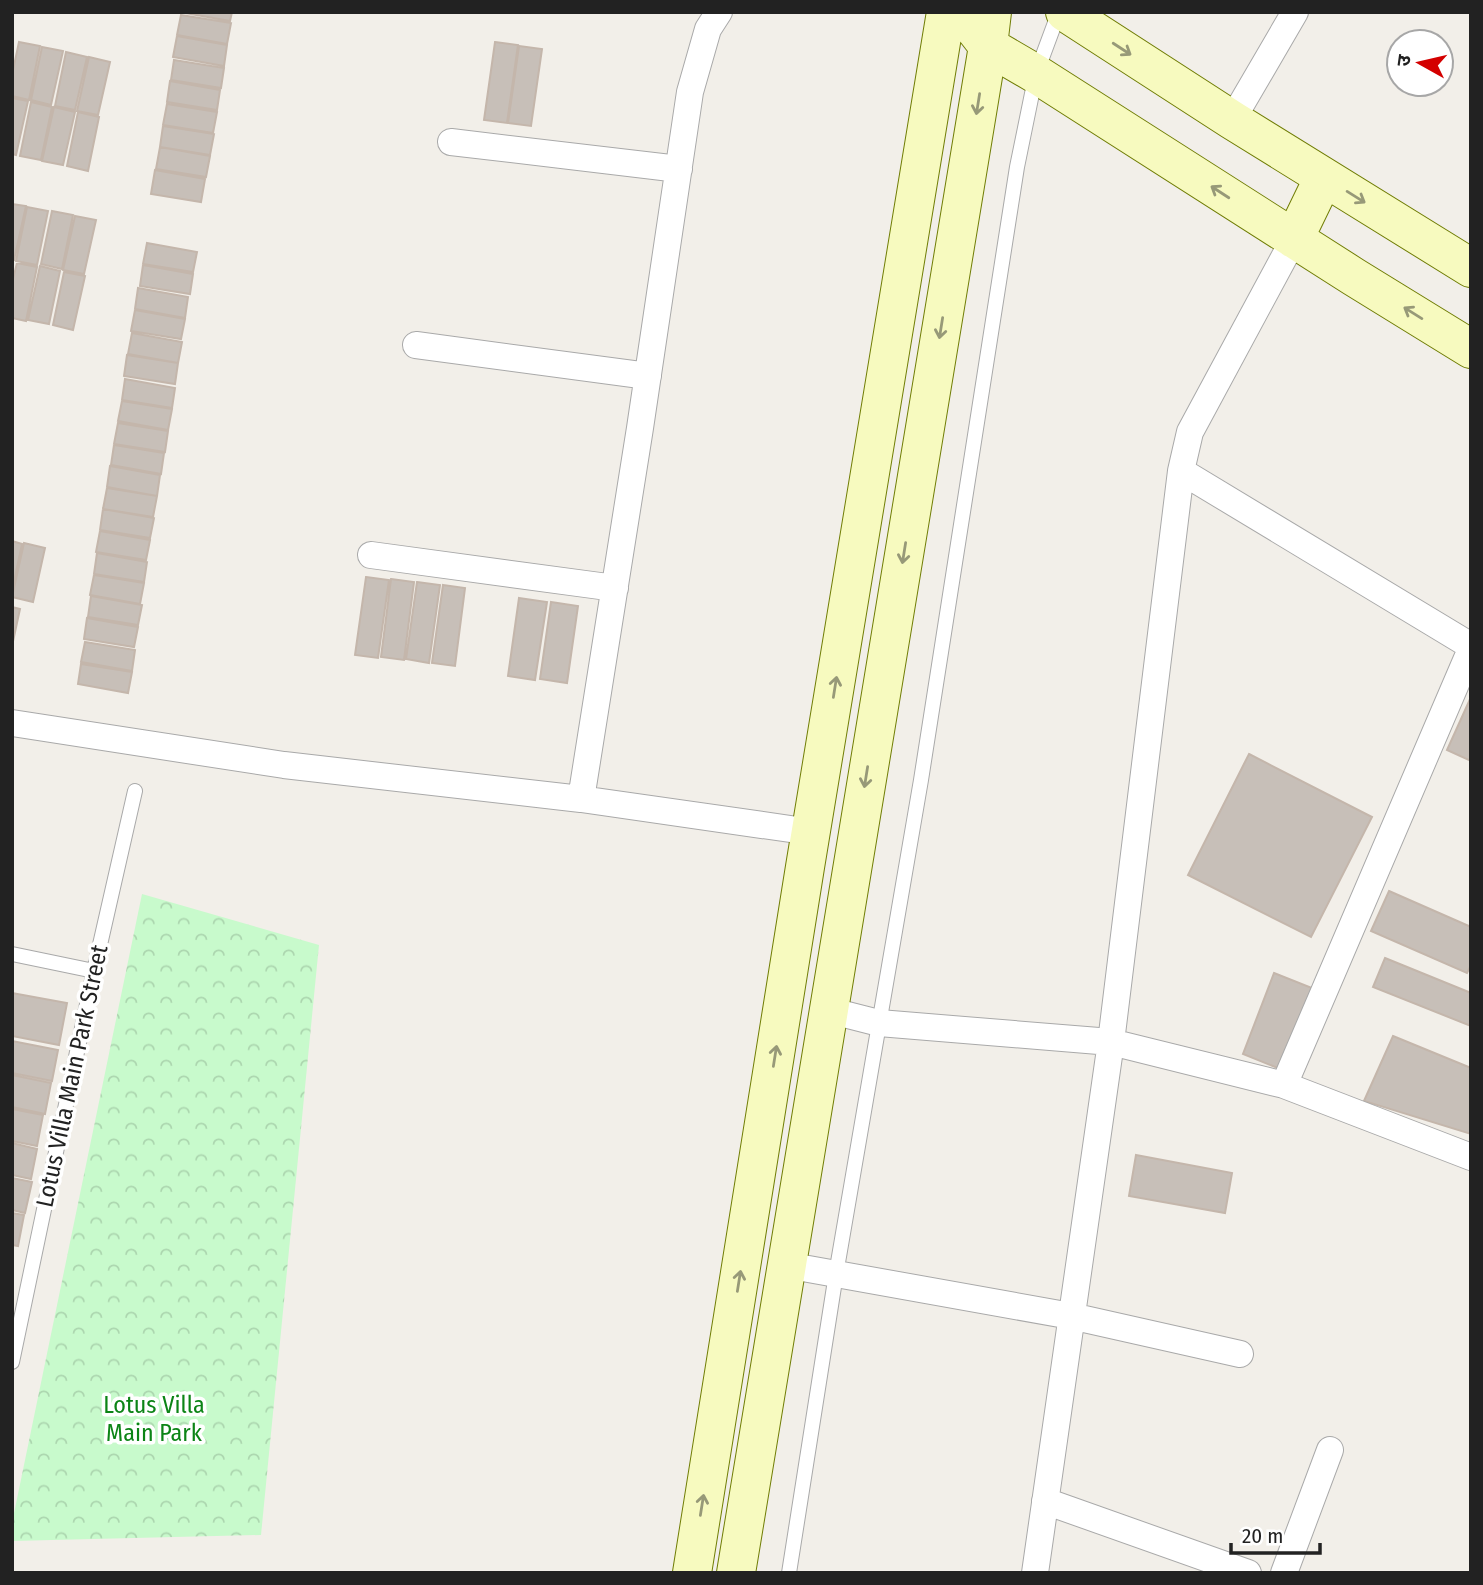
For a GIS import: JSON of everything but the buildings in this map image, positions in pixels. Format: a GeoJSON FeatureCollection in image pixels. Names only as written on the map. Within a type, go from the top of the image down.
{"type":"FeatureCollection","features":[{"type":"Feature","properties":{"kind":"street"},"geometry":{"type":"LineString","coordinates":[[580,799],[615,589],[690,92],[708,29],[719,12]]}},
{"type":"Feature","properties":{"kind":"street"},"geometry":{"type":"LineString","coordinates":[[692,1573],[946,12]]}},
{"type":"Feature","properties":{"kind":"street"},"geometry":{"type":"LineString","coordinates":[[961,12],[990,29],[1036,74],[1471,349]]}},
{"type":"Feature","properties":{"kind":"street"},"geometry":{"type":"LineString","coordinates":[[1065,12],[1232,120],[1471,268]]}},
{"type":"Feature","properties":{"kind":"street"},"geometry":{"type":"LineString","coordinates":[[1232,120],[1295,12]]}},
{"type":"Feature","properties":{"kind":"street"},"geometry":{"type":"LineString","coordinates":[[736,1573],[990,29]]}},
{"type":"Feature","properties":{"kind":"street"},"geometry":{"type":"LineString","coordinates":[[451,142],[679,169]]}},
{"type":"Feature","properties":{"kind":"street"},"geometry":{"type":"LineString","coordinates":[[1035,1573],[1111,1042],[1181,471],[1190,432],[1294,239],[1324,177]]}},
{"type":"Feature","properties":{"kind":"street"},"geometry":{"type":"LineString","coordinates":[[416,345],[648,376]]}},
{"type":"Feature","properties":{"kind":"street"},"geometry":{"type":"LineString","coordinates":[[1181,471],[1471,647],[1284,1085]]}},
{"type":"Feature","properties":{"kind":"street"},"geometry":{"type":"LineString","coordinates":[[371,555],[615,589]]}},
{"type":"Feature","properties":{"kind":"street"},"geometry":{"type":"LineString","coordinates":[[12,723],[284,765],[580,799],[811,832]]}},
{"type":"Feature","properties":{"kind":"street"},"geometry":{"type":"LineString","coordinates":[[828,1010],[878,1023],[1111,1042],[1284,1085],[1471,1157]]}},
{"type":"Feature","properties":{"kind":"street"},"geometry":{"type":"LineString","coordinates":[[786,1265],[1072,1316],[1240,1354]]}},
{"type":"Feature","properties":{"kind":"street"},"geometry":{"type":"LineString","coordinates":[[1284,1573],[1329,1450]]}},
{"type":"Feature","properties":{"kind":"street"},"geometry":{"type":"LineString","coordinates":[[1045,1501],[1248,1573]]}},
{"type":"Feature","properties":{"kind":"lane"},"geometry":{"type":"LineString","coordinates":[[789,1573],[836,1274],[921,780],[1017,167],[1036,74],[1059,12]]}},
{"type":"Feature","properties":{"kind":"lane","name":"Lotus Villa Main Park Street"},"geometry":{"type":"LineString","coordinates":[[12,1362],[94,971],[135,791]]}},
{"type":"Feature","properties":{"kind":"lane"},"geometry":{"type":"LineString","coordinates":[[12,954],[94,971]]}},
{"type":"Feature","properties":{"kind":"green space","name":"Lotus Villa Main Park"},"geometry":{"type":"Polygon","coordinates":[[[142,894],[319,945],[261,1535],[12,1541],[12,1523],[142,894]]]}}]}
